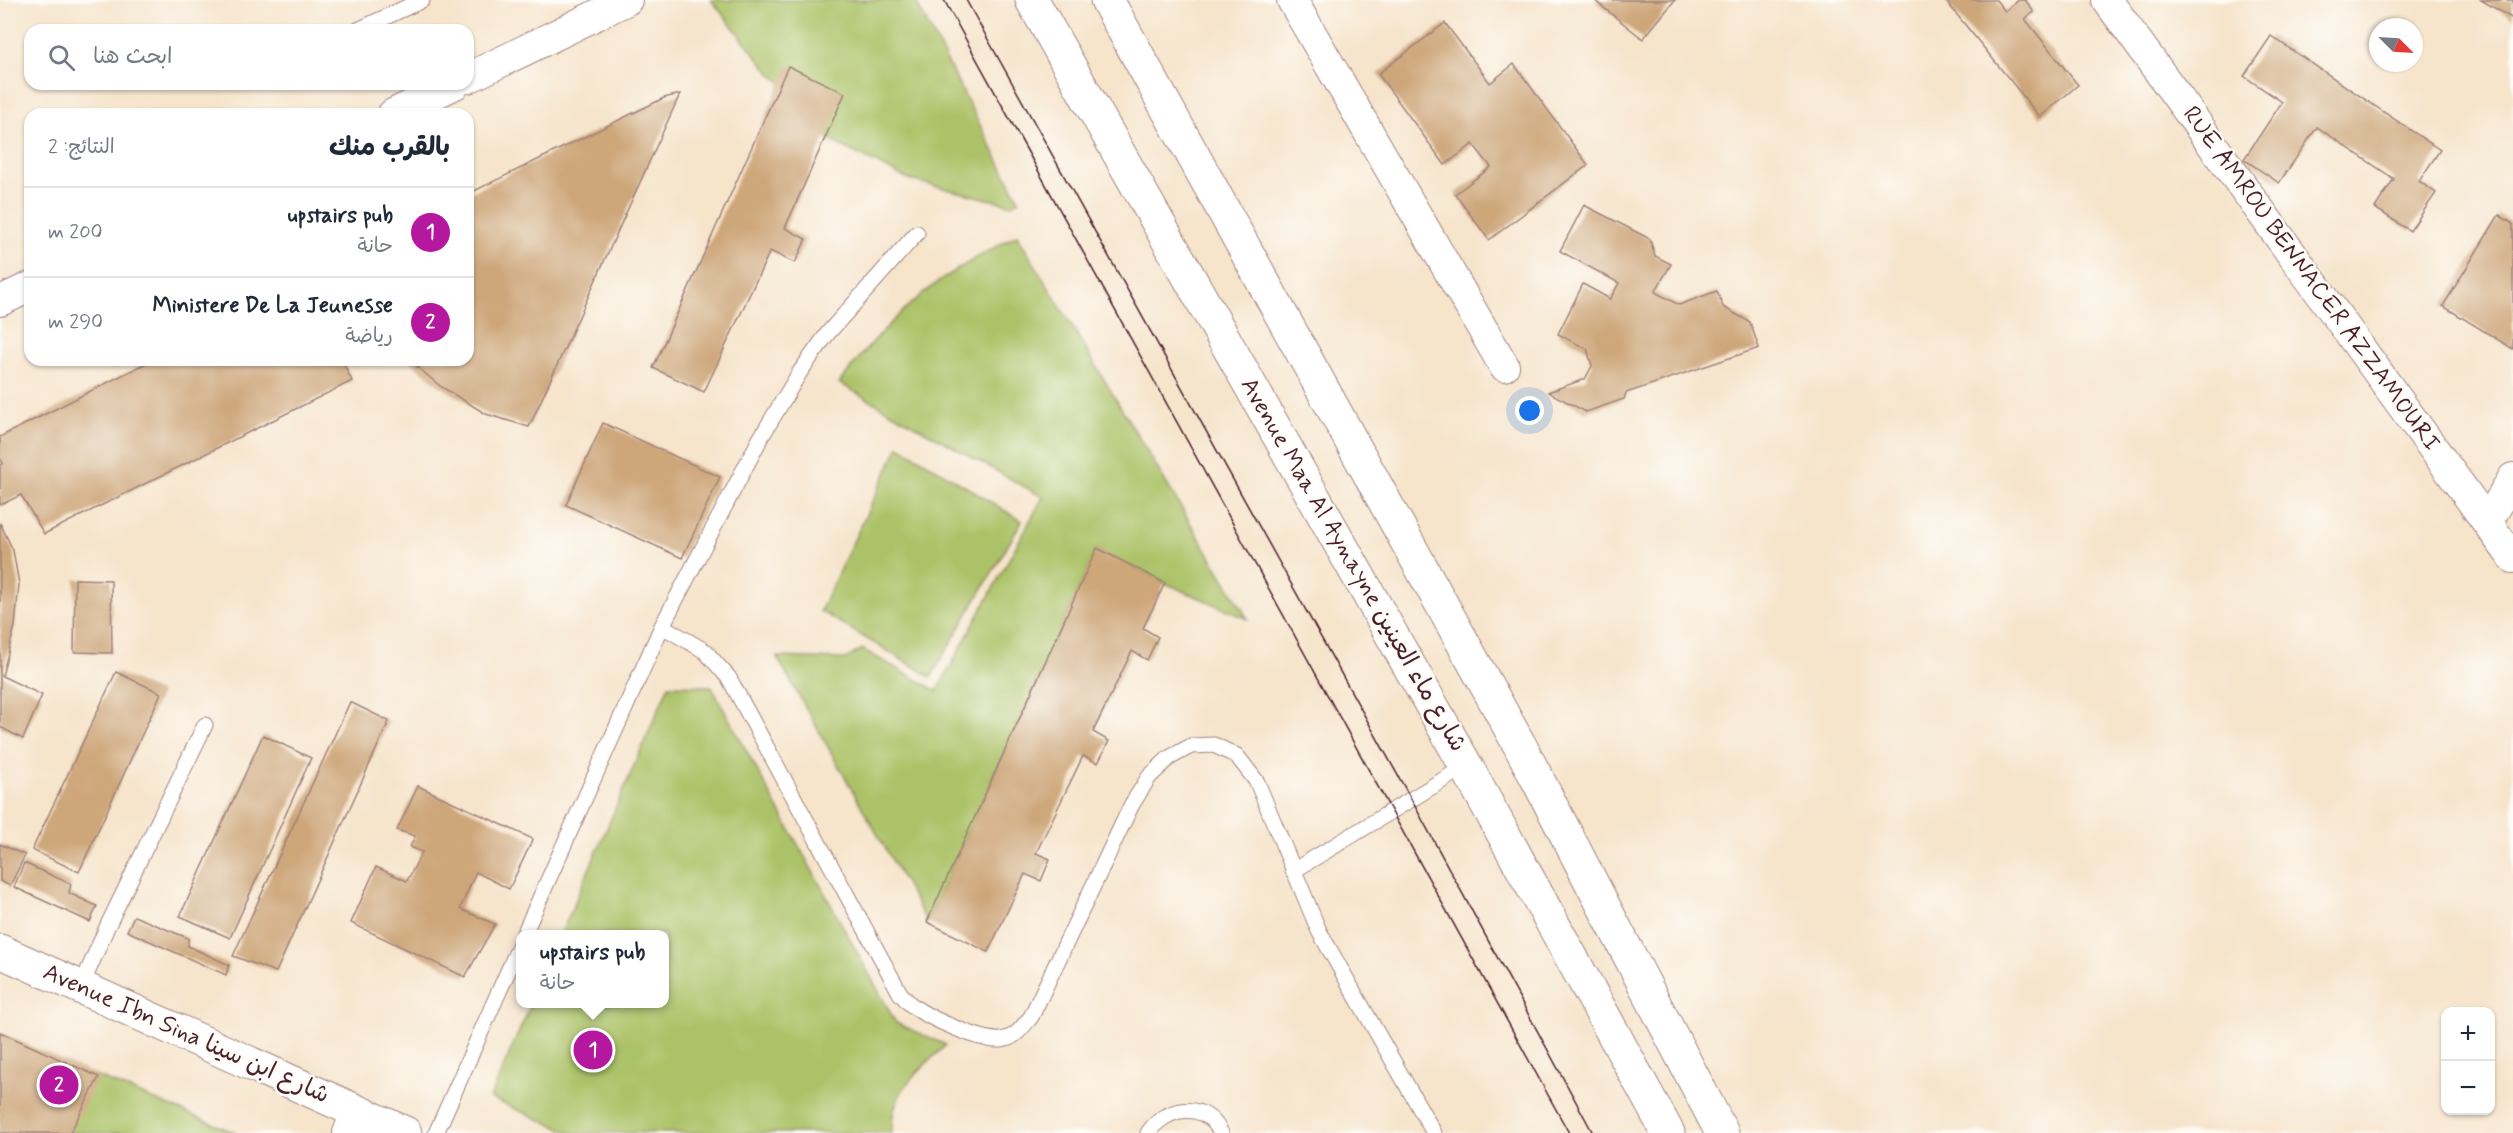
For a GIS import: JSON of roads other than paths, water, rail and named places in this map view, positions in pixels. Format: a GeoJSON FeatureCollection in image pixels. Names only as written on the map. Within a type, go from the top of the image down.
{"type":"FeatureCollection","features":[{"type":"Feature","properties":{"kind":"street"},"geometry":{"type":"LineString","coordinates":[[474,75],[627,0]]}},
{"type":"Feature","properties":{"kind":"street","name":"Avenue Maa Al Aynayne شارع ماء العينين"},"geometry":{"type":"LineString","coordinates":[[1032,0],[1466,766],[1668,1133]]}},
{"type":"Feature","properties":{"kind":"street"},"geometry":{"type":"LineString","coordinates":[[1107,0],[1519,744],[1722,1133]]}},
{"type":"Feature","properties":{"kind":"street"},"geometry":{"type":"LineString","coordinates":[[1292,0],[1504,366]]}},
{"type":"Feature","properties":{"kind":"street","name":"RUE AMROU BENNACER AZZAMOURI"},"geometry":{"type":"LineString","coordinates":[[2107,0],[2513,558]]}},
{"type":"Feature","properties":{"kind":"street"},"geometry":{"type":"LineString","coordinates":[[405,108],[443,90]]}},
{"type":"Feature","properties":{"kind":"street"},"geometry":{"type":"LineString","coordinates":[[0,302],[24,290]]}},
{"type":"Feature","properties":{"kind":"street"},"geometry":{"type":"LineString","coordinates":[[2488,521],[2513,478]]}},
{"type":"Feature","properties":{"kind":"street","name":"Avenue Ibn Sina شارع ابن سينا"},"geometry":{"type":"LineString","coordinates":[[0,951],[81,987],[353,1122],[405,1133]]}},
{"type":"Feature","properties":{"kind":"lane"},"geometry":{"type":"LineString","coordinates":[[371,24],[422,0]]}},
{"type":"Feature","properties":{"kind":"lane"},"geometry":{"type":"LineString","coordinates":[[526,930],[662,626],[760,439],[800,372],[828,333],[917,233]]}},
{"type":"Feature","properties":{"kind":"lane"},"geometry":{"type":"LineString","coordinates":[[662,626],[705,651],[729,678],[900,993],[913,1007],[983,1038],[1001,1040],[1016,1035],[1031,1017],[1131,806],[1149,777],[1168,758],[1191,746],[1214,745],[1238,756],[1257,782],[1319,931],[1434,1133]]}},
{"type":"Feature","properties":{"kind":"lane"},"geometry":{"type":"LineString","coordinates":[[81,987],[106,927],[205,725]]}},
{"type":"Feature","properties":{"kind":"lane"},"geometry":{"type":"LineString","coordinates":[[1293,871],[1466,766]]}},
{"type":"Feature","properties":{"kind":"lane"},"geometry":{"type":"LineString","coordinates":[[435,1133],[516,953]]}},
{"type":"Feature","properties":{"kind":"lane"},"geometry":{"type":"LineString","coordinates":[[1148,1133],[1155,1122],[1167,1114],[1181,1110],[1195,1111],[1208,1117],[1221,1133]]}},
{"type":"Feature","properties":{"kind":"tram line"},"geometry":{"type":"LineString","coordinates":[[944,0],[1569,1133]]}},
{"type":"Feature","properties":{"kind":"tram line"},"geometry":{"type":"LineString","coordinates":[[966,0],[1411,799],[1593,1133]]}},
{"type":"Feature","properties":{"kind":"place","name":"upstairs pub"},"geometry":{"type":"Point","coordinates":[593,1050]}},
{"type":"Feature","properties":{"kind":"place","name":"Ministere De La Jeunesse"},"geometry":{"type":"Point","coordinates":[59,1085]}}]}
